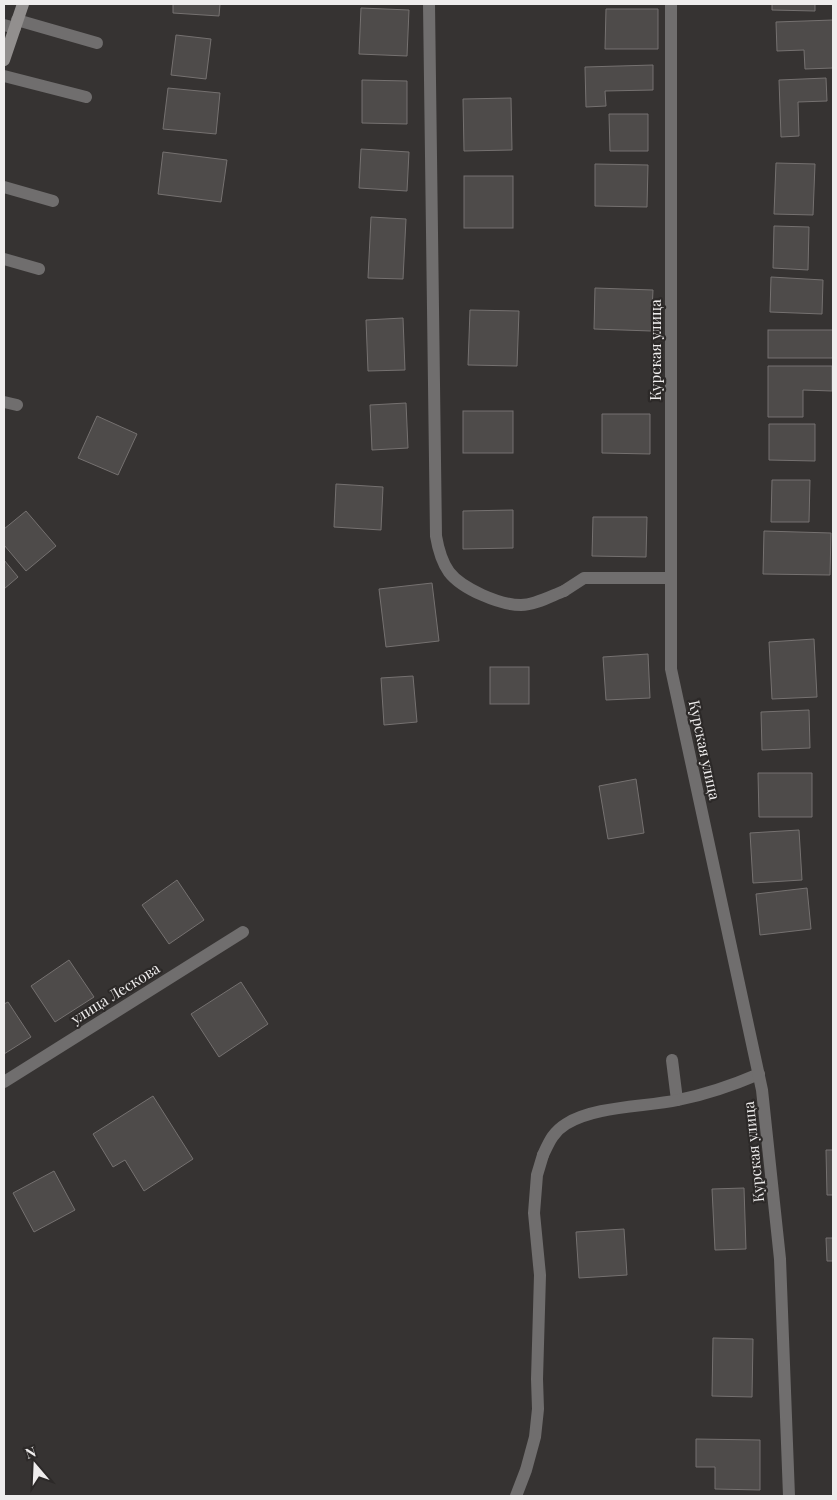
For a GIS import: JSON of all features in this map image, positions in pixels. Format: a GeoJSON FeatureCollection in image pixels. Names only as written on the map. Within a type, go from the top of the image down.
{"type":"FeatureCollection","features":[{"type":"Feature","properties":{"kind":"street"},"geometry":{"type":"LineString","coordinates":[[4,60],[12,24],[23,4]]}},
{"type":"Feature","properties":{"kind":"street"},"geometry":{"type":"LineString","coordinates":[[429,4],[436,536],[439,549],[449,572],[456,579],[471,589],[504,603],[522,605],[544,599],[564,591],[584,578],[671,578]]}},
{"type":"Feature","properties":{"kind":"street","name":"Курская улица"},"geometry":{"type":"LineString","coordinates":[[671,4],[671,669],[762,1090],[780,1259],[789,1496]]}},
{"type":"Feature","properties":{"kind":"street"},"geometry":{"type":"LineString","coordinates":[[12,24],[98,43]]}},
{"type":"Feature","properties":{"kind":"street"},"geometry":{"type":"LineString","coordinates":[[4,76],[86,97]]}},
{"type":"Feature","properties":{"kind":"street"},"geometry":{"type":"LineString","coordinates":[[4,187],[53,201]]}},
{"type":"Feature","properties":{"kind":"street"},"geometry":{"type":"LineString","coordinates":[[4,259],[40,269]]}},
{"type":"Feature","properties":{"kind":"street"},"geometry":{"type":"LineString","coordinates":[[4,402],[17,405]]}},
{"type":"Feature","properties":{"kind":"street","name":"улица Лескова"},"geometry":{"type":"LineString","coordinates":[[4,1082],[243,932]]}},
{"type":"Feature","properties":{"kind":"street"},"geometry":{"type":"LineString","coordinates":[[672,1060],[677,1100]]}},
{"type":"Feature","properties":{"kind":"street"},"geometry":{"type":"LineString","coordinates":[[516,1496],[533,1445],[538,1409],[536,1379],[540,1274],[534,1213],[537,1175],[543,1154],[554,1133],[567,1123],[581,1117],[719,1091],[759,1074]]}},
{"type":"Feature","properties":{"kind":"building"},"geometry":{"type":"Polygon","coordinates":[[[173,4],[220,4],[219,16],[173,13],[173,4]]]}},
{"type":"Feature","properties":{"kind":"building"},"geometry":{"type":"Polygon","coordinates":[[[772,4],[815,4],[815,11],[772,10],[772,4]]]}},
{"type":"Feature","properties":{"kind":"building"},"geometry":{"type":"Polygon","coordinates":[[[361,8],[409,10],[407,56],[359,54],[361,8]]]}},
{"type":"Feature","properties":{"kind":"building"},"geometry":{"type":"Polygon","coordinates":[[[606,9],[658,9],[658,49],[605,49],[606,9]]]}},
{"type":"Feature","properties":{"kind":"building"},"geometry":{"type":"Polygon","coordinates":[[[833,20],[833,68],[805,69],[804,50],[777,51],[776,22],[833,20]]]}},
{"type":"Feature","properties":{"kind":"building"},"geometry":{"type":"Polygon","coordinates":[[[176,35],[211,39],[206,79],[171,75],[176,35]]]}},
{"type":"Feature","properties":{"kind":"building"},"geometry":{"type":"Polygon","coordinates":[[[653,65],[653,90],[605,91],[606,106],[586,107],[585,67],[653,65]]]}},
{"type":"Feature","properties":{"kind":"building"},"geometry":{"type":"Polygon","coordinates":[[[826,78],[827,101],[798,102],[799,136],[781,137],[779,80],[826,78]]]}},
{"type":"Feature","properties":{"kind":"building"},"geometry":{"type":"Polygon","coordinates":[[[362,80],[407,81],[407,124],[362,123],[362,80]]]}},
{"type":"Feature","properties":{"kind":"building"},"geometry":{"type":"Polygon","coordinates":[[[168,88],[220,93],[216,134],[163,129],[168,88]]]}},
{"type":"Feature","properties":{"kind":"building"},"geometry":{"type":"Polygon","coordinates":[[[511,98],[512,150],[464,151],[463,99],[511,98]]]}},
{"type":"Feature","properties":{"kind":"building"},"geometry":{"type":"Polygon","coordinates":[[[609,114],[648,114],[648,151],[610,151],[609,114]]]}},
{"type":"Feature","properties":{"kind":"building"},"geometry":{"type":"Polygon","coordinates":[[[361,149],[409,152],[407,191],[359,188],[361,149]]]}},
{"type":"Feature","properties":{"kind":"building"},"geometry":{"type":"Polygon","coordinates":[[[163,152],[227,160],[221,202],[158,194],[163,152]]]}},
{"type":"Feature","properties":{"kind":"building"},"geometry":{"type":"Polygon","coordinates":[[[776,163],[815,164],[813,215],[774,214],[776,163]]]}},
{"type":"Feature","properties":{"kind":"building"},"geometry":{"type":"Polygon","coordinates":[[[595,164],[648,165],[647,207],[595,206],[595,164]]]}},
{"type":"Feature","properties":{"kind":"building"},"geometry":{"type":"Polygon","coordinates":[[[464,176],[513,176],[513,228],[464,228],[464,176]]]}},
{"type":"Feature","properties":{"kind":"building"},"geometry":{"type":"Polygon","coordinates":[[[371,217],[406,219],[403,279],[368,278],[371,217]]]}},
{"type":"Feature","properties":{"kind":"building"},"geometry":{"type":"Polygon","coordinates":[[[774,226],[809,227],[808,270],[773,268],[774,226]]]}},
{"type":"Feature","properties":{"kind":"building"},"geometry":{"type":"Polygon","coordinates":[[[771,277],[823,280],[822,314],[770,312],[771,277]]]}},
{"type":"Feature","properties":{"kind":"building"},"geometry":{"type":"Polygon","coordinates":[[[595,288],[653,290],[651,331],[594,329],[595,288]]]}},
{"type":"Feature","properties":{"kind":"building"},"geometry":{"type":"Polygon","coordinates":[[[470,310],[519,311],[517,366],[468,365],[470,310]]]}},
{"type":"Feature","properties":{"kind":"building"},"geometry":{"type":"Polygon","coordinates":[[[403,318],[405,370],[368,371],[366,320],[403,318]]]}},
{"type":"Feature","properties":{"kind":"building"},"geometry":{"type":"Polygon","coordinates":[[[768,330],[833,330],[833,358],[768,358],[768,330]]]}},
{"type":"Feature","properties":{"kind":"building"},"geometry":{"type":"Polygon","coordinates":[[[768,366],[832,366],[832,391],[803,390],[803,417],[768,417],[768,366]]]}},
{"type":"Feature","properties":{"kind":"building"},"geometry":{"type":"Polygon","coordinates":[[[406,403],[408,448],[372,450],[370,405],[406,403]]]}},
{"type":"Feature","properties":{"kind":"building"},"geometry":{"type":"Polygon","coordinates":[[[463,411],[513,411],[513,453],[463,453],[463,411]]]}},
{"type":"Feature","properties":{"kind":"building"},"geometry":{"type":"Polygon","coordinates":[[[602,414],[650,414],[650,454],[602,453],[602,414]]]}},
{"type":"Feature","properties":{"kind":"building"},"geometry":{"type":"Polygon","coordinates":[[[97,416],[137,434],[118,475],[78,458],[97,416]]]}},
{"type":"Feature","properties":{"kind":"building"},"geometry":{"type":"Polygon","coordinates":[[[769,424],[815,424],[815,461],[769,460],[769,424]]]}},
{"type":"Feature","properties":{"kind":"building"},"geometry":{"type":"Polygon","coordinates":[[[772,480],[810,480],[809,522],[771,522],[772,480]]]}},
{"type":"Feature","properties":{"kind":"building"},"geometry":{"type":"Polygon","coordinates":[[[336,484],[383,487],[381,530],[334,527],[336,484]]]}},
{"type":"Feature","properties":{"kind":"building"},"geometry":{"type":"Polygon","coordinates":[[[513,510],[513,548],[463,549],[463,511],[513,510]]]}},
{"type":"Feature","properties":{"kind":"building"},"geometry":{"type":"Polygon","coordinates":[[[26,511],[56,546],[26,571],[4,545],[4,529],[26,511]]]}},
{"type":"Feature","properties":{"kind":"building"},"geometry":{"type":"Polygon","coordinates":[[[593,517],[647,517],[646,557],[592,556],[593,517]]]}},
{"type":"Feature","properties":{"kind":"building"},"geometry":{"type":"Polygon","coordinates":[[[764,531],[831,533],[830,575],[763,574],[764,531]]]}},
{"type":"Feature","properties":{"kind":"building"},"geometry":{"type":"Polygon","coordinates":[[[4,560],[18,577],[4,589],[4,560]]]}},
{"type":"Feature","properties":{"kind":"building"},"geometry":{"type":"Polygon","coordinates":[[[432,583],[439,641],[386,647],[379,589],[432,583]]]}},
{"type":"Feature","properties":{"kind":"building"},"geometry":{"type":"Polygon","coordinates":[[[814,639],[817,697],[772,699],[769,642],[814,639]]]}},
{"type":"Feature","properties":{"kind":"building"},"geometry":{"type":"Polygon","coordinates":[[[648,654],[650,698],[606,700],[603,657],[648,654]]]}},
{"type":"Feature","properties":{"kind":"building"},"geometry":{"type":"Polygon","coordinates":[[[490,667],[529,667],[529,704],[490,704],[490,667]]]}},
{"type":"Feature","properties":{"kind":"building"},"geometry":{"type":"Polygon","coordinates":[[[413,676],[417,722],[384,725],[381,678],[413,676]]]}},
{"type":"Feature","properties":{"kind":"building"},"geometry":{"type":"Polygon","coordinates":[[[809,710],[810,748],[762,750],[761,712],[809,710]]]}},
{"type":"Feature","properties":{"kind":"building"},"geometry":{"type":"Polygon","coordinates":[[[758,773],[812,773],[812,817],[759,817],[758,773]]]}},
{"type":"Feature","properties":{"kind":"building"},"geometry":{"type":"Polygon","coordinates":[[[636,779],[644,833],[608,839],[599,786],[636,779]]]}},
{"type":"Feature","properties":{"kind":"building"},"geometry":{"type":"Polygon","coordinates":[[[799,830],[802,880],[753,883],[750,833],[799,830]]]}},
{"type":"Feature","properties":{"kind":"building"},"geometry":{"type":"Polygon","coordinates":[[[177,880],[204,920],[169,944],[142,905],[177,880]]]}},
{"type":"Feature","properties":{"kind":"building"},"geometry":{"type":"Polygon","coordinates":[[[807,888],[811,929],[760,935],[756,894],[807,888]]]}},
{"type":"Feature","properties":{"kind":"building"},"geometry":{"type":"Polygon","coordinates":[[[69,960],[94,997],[55,1022],[31,986],[69,960]]]}},
{"type":"Feature","properties":{"kind":"building"},"geometry":{"type":"Polygon","coordinates":[[[241,982],[268,1024],[219,1057],[191,1014],[241,982]]]}},
{"type":"Feature","properties":{"kind":"building"},"geometry":{"type":"Polygon","coordinates":[[[8,1002],[31,1037],[4,1054],[4,1004],[8,1002]]]}},
{"type":"Feature","properties":{"kind":"building"},"geometry":{"type":"Polygon","coordinates":[[[153,1096],[193,1159],[144,1191],[125,1160],[113,1167],[93,1134],[153,1096]]]}},
{"type":"Feature","properties":{"kind":"building"},"geometry":{"type":"Polygon","coordinates":[[[826,1150],[833,1150],[833,1195],[827,1195],[826,1150]]]}},
{"type":"Feature","properties":{"kind":"building"},"geometry":{"type":"Polygon","coordinates":[[[54,1171],[75,1210],[34,1232],[13,1193],[54,1171]]]}},
{"type":"Feature","properties":{"kind":"building"},"geometry":{"type":"Polygon","coordinates":[[[744,1188],[746,1249],[715,1250],[712,1189],[744,1188]]]}},
{"type":"Feature","properties":{"kind":"building"},"geometry":{"type":"Polygon","coordinates":[[[624,1229],[627,1275],[579,1278],[576,1232],[624,1229]]]}},
{"type":"Feature","properties":{"kind":"building"},"geometry":{"type":"Polygon","coordinates":[[[826,1238],[833,1238],[833,1261],[827,1261],[826,1238]]]}},
{"type":"Feature","properties":{"kind":"building"},"geometry":{"type":"Polygon","coordinates":[[[713,1338],[753,1339],[752,1397],[712,1396],[713,1338]]]}},
{"type":"Feature","properties":{"kind":"building"},"geometry":{"type":"Polygon","coordinates":[[[696,1439],[760,1440],[760,1490],[715,1489],[715,1467],[696,1467],[696,1439]]]}}]}
